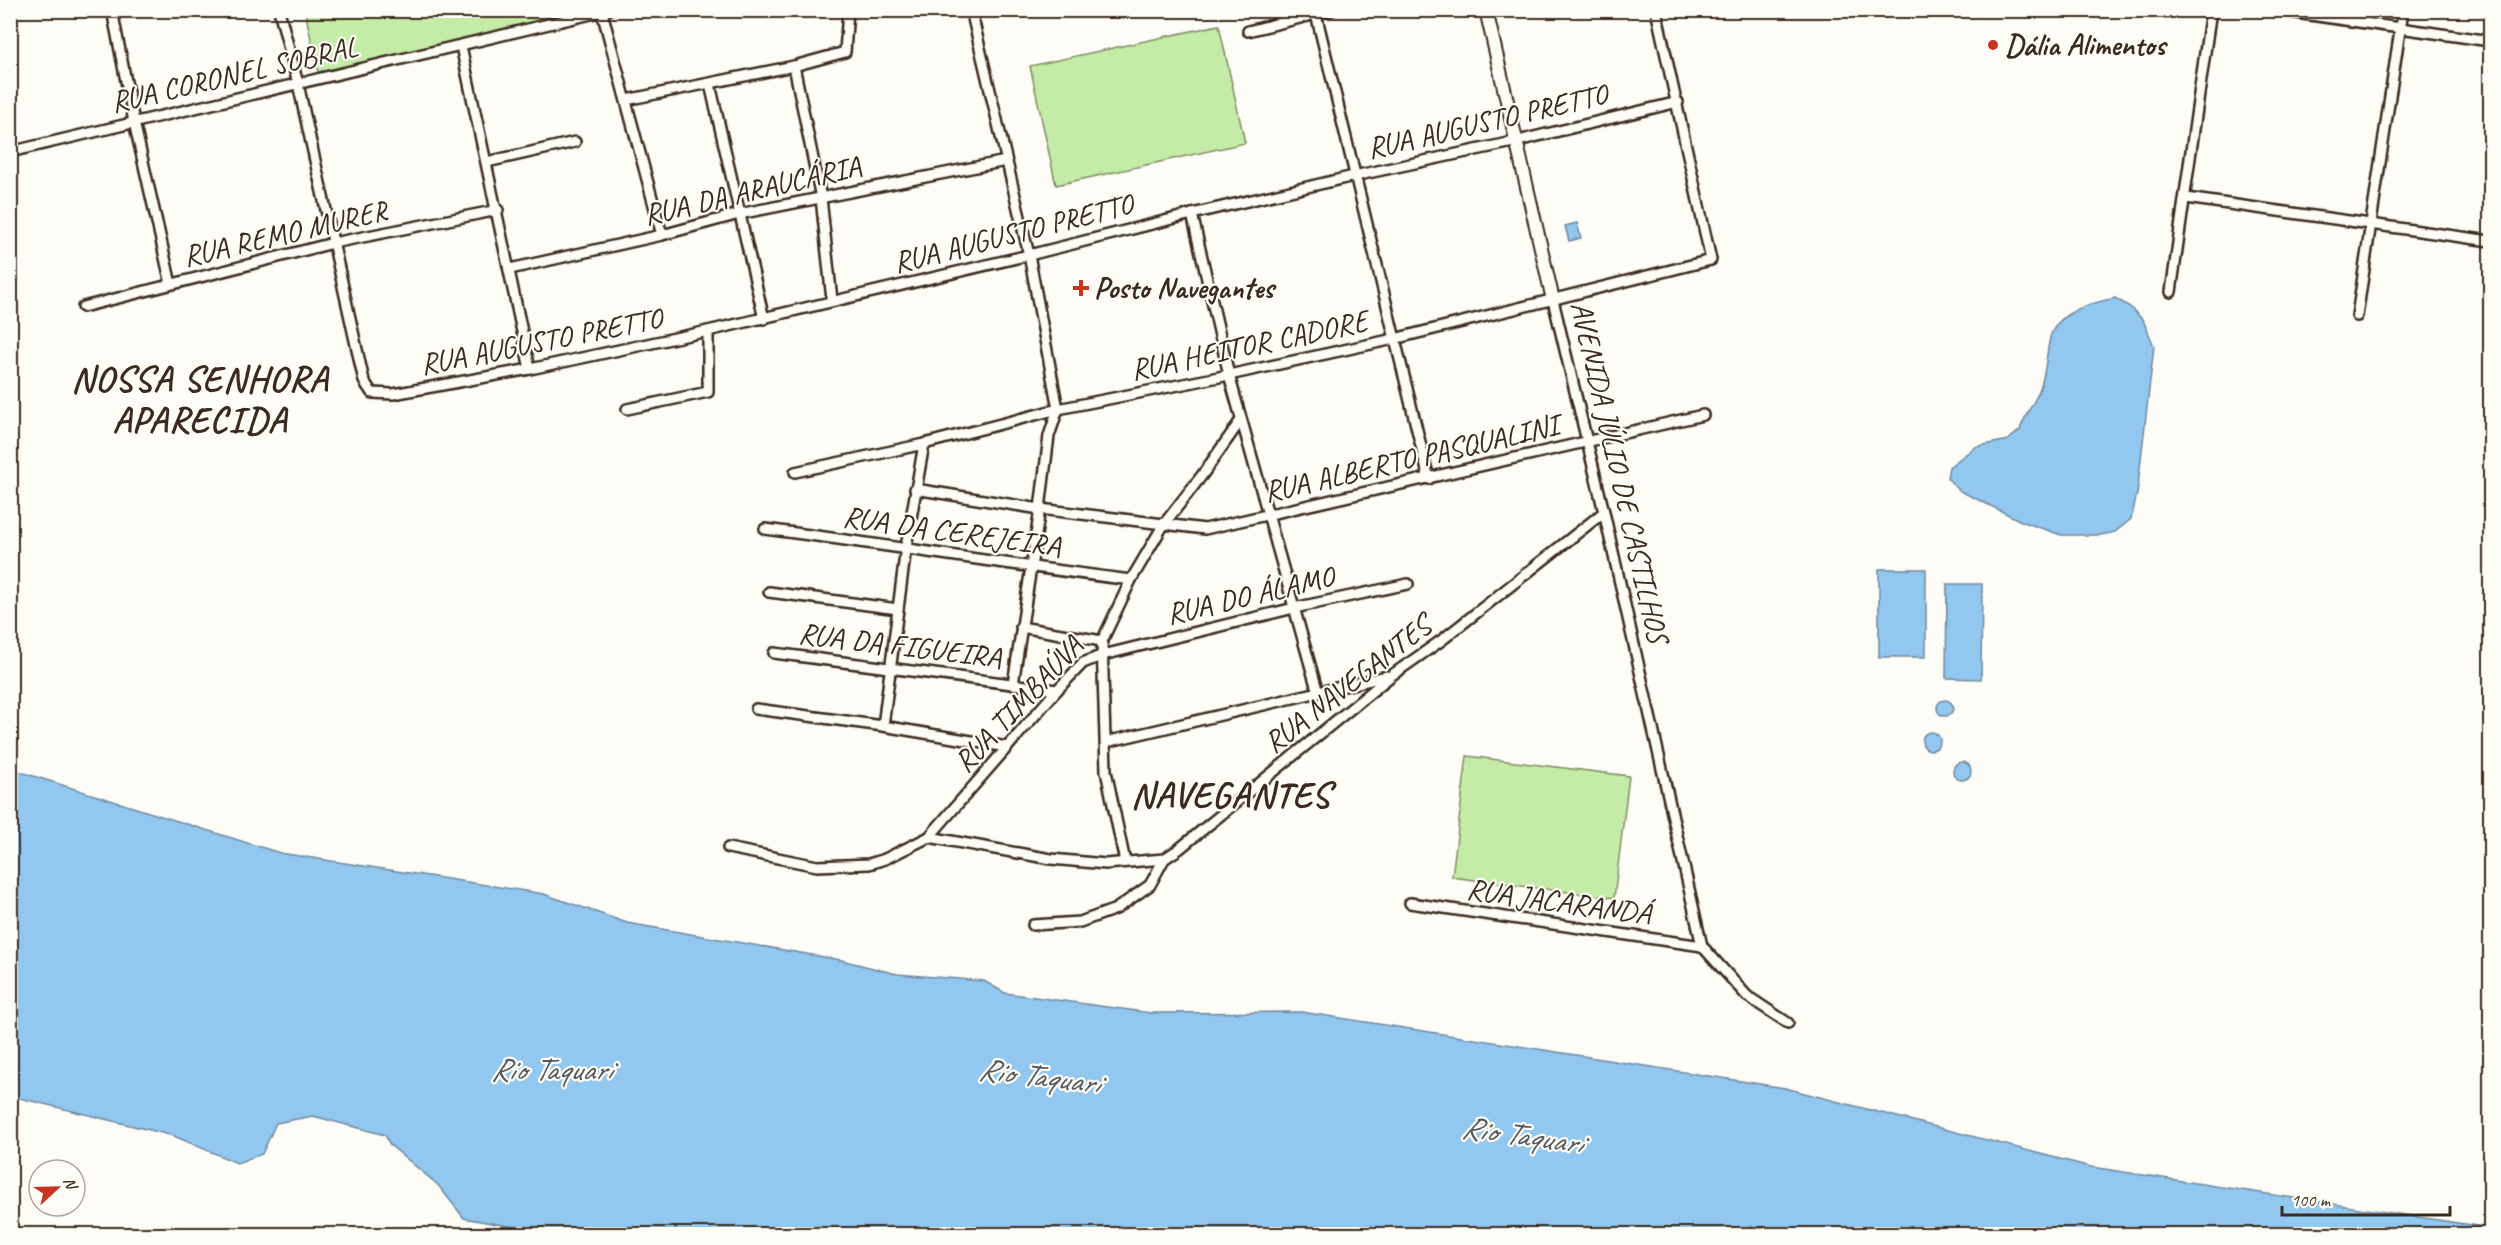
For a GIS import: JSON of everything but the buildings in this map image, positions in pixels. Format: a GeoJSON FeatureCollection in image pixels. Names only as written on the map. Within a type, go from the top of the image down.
{"type":"FeatureCollection","features":[{"type":"Feature","properties":{"kind":"street"},"geometry":{"type":"LineString","coordinates":[[112,10],[134,122],[171,284]]}},
{"type":"Feature","properties":{"kind":"street"},"geometry":{"type":"LineString","coordinates":[[279,10],[298,84],[333,243]]}},
{"type":"Feature","properties":{"kind":"street"},"geometry":{"type":"LineString","coordinates":[[626,100],[794,66],[845,52],[849,10]]}},
{"type":"Feature","properties":{"kind":"street"},"geometry":{"type":"LineString","coordinates":[[971,10],[1029,255],[1058,408],[1048,436],[1041,509],[1013,684]]}},
{"type":"Feature","properties":{"kind":"street"},"geometry":{"type":"LineString","coordinates":[[1248,32],[1316,12],[1332,10]]}},
{"type":"Feature","properties":{"kind":"street","name":"AVENIDA JÚLIO DE CASTILHOS"},"geometry":{"type":"LineString","coordinates":[[1486,10],[1604,512],[1702,946]]}},
{"type":"Feature","properties":{"kind":"street"},"geometry":{"type":"LineString","coordinates":[[1656,10],[1678,102]]}},
{"type":"Feature","properties":{"kind":"street"},"geometry":{"type":"LineString","coordinates":[[2171,292],[2211,10]]}},
{"type":"Feature","properties":{"kind":"street"},"geometry":{"type":"LineString","coordinates":[[2276,10],[2490,41]]}},
{"type":"Feature","properties":{"kind":"street"},"geometry":{"type":"LineString","coordinates":[[2357,316],[2403,10]]}},
{"type":"Feature","properties":{"kind":"street"},"geometry":{"type":"LineString","coordinates":[[605,11],[662,235]]}},
{"type":"Feature","properties":{"kind":"street","name":"RUA CORONEL SOBRAL"},"geometry":{"type":"LineString","coordinates":[[10,152],[605,11]]}},
{"type":"Feature","properties":{"kind":"street"},"geometry":{"type":"LineString","coordinates":[[1316,12],[1428,479]]}},
{"type":"Feature","properties":{"kind":"street"},"geometry":{"type":"LineString","coordinates":[[461,46],[531,369]]}},
{"type":"Feature","properties":{"kind":"street"},"geometry":{"type":"LineString","coordinates":[[794,66],[821,198],[832,300]]}},
{"type":"Feature","properties":{"kind":"street"},"geometry":{"type":"LineString","coordinates":[[710,84],[764,319]]}},
{"type":"Feature","properties":{"kind":"street","name":"RUA AUGUSTO PRETTO"},"geometry":{"type":"LineString","coordinates":[[333,243],[364,381],[372,393],[393,394],[531,369],[708,332],[1191,214],[1518,141],[1678,102]]}},
{"type":"Feature","properties":{"kind":"street","name":"RUA HEITOR CADORE"},"geometry":{"type":"LineString","coordinates":[[795,472],[924,444],[1058,408],[1229,375],[1394,339],[1711,260],[1678,102]]}},
{"type":"Feature","properties":{"kind":"street"},"geometry":{"type":"LineString","coordinates":[[487,162],[575,142]]}},
{"type":"Feature","properties":{"kind":"street","name":"RUA DA ARAUCÁRIA"},"geometry":{"type":"LineString","coordinates":[[510,269],[662,235],[739,214],[1006,161]]}},
{"type":"Feature","properties":{"kind":"street"},"geometry":{"type":"LineString","coordinates":[[2186,198],[2490,241]]}},
{"type":"Feature","properties":{"kind":"street","name":"RUA REMO MURER"},"geometry":{"type":"LineString","coordinates":[[83,307],[333,243],[498,210]]}},
{"type":"Feature","properties":{"kind":"street"},"geometry":{"type":"LineString","coordinates":[[1191,214],[1229,375],[1318,693]]}},
{"type":"Feature","properties":{"kind":"street"},"geometry":{"type":"LineString","coordinates":[[627,409],[708,392],[708,332]]}},
{"type":"Feature","properties":{"kind":"street","name":"RUA ALBERTO PASQUALINI"},"geometry":{"type":"LineString","coordinates":[[915,489],[1041,509],[1205,529],[1588,444],[1703,416]]}},
{"type":"Feature","properties":{"kind":"street","name":"RUA TIMBAÚVA"},"geometry":{"type":"LineString","coordinates":[[728,848],[817,866],[869,864],[885,859],[929,837],[1057,690],[1083,663],[1103,655],[1102,641],[1131,580],[1164,524],[1241,420]]}},
{"type":"Feature","properties":{"kind":"street"},"geometry":{"type":"LineString","coordinates":[[883,726],[906,547],[924,444]]}},
{"type":"Feature","properties":{"kind":"street","name":"RUA NAVEGANTES"},"geometry":{"type":"LineString","coordinates":[[1164,859],[1188,842],[1392,675],[1442,640],[1604,512]]}},
{"type":"Feature","properties":{"kind":"street","name":"RUA DA CEREJEIRA"},"geometry":{"type":"LineString","coordinates":[[765,529],[906,547],[1030,568],[1131,580]]}},
{"type":"Feature","properties":{"kind":"street","name":"RUA DO ÁLAMO"},"geometry":{"type":"LineString","coordinates":[[1103,655],[1294,608],[1408,584]]}},
{"type":"Feature","properties":{"kind":"street"},"geometry":{"type":"LineString","coordinates":[[769,592],[898,609]]}},
{"type":"Feature","properties":{"kind":"street"},"geometry":{"type":"LineString","coordinates":[[1021,627],[1102,641]]}},
{"type":"Feature","properties":{"kind":"street","name":"RUA DA FIGUEIRA"},"geometry":{"type":"LineString","coordinates":[[774,652],[1057,690]]}},
{"type":"Feature","properties":{"kind":"street"},"geometry":{"type":"LineString","coordinates":[[1103,655],[1106,771],[1125,862]]}},
{"type":"Feature","properties":{"kind":"street"},"geometry":{"type":"LineString","coordinates":[[1106,742],[1392,675]]}},
{"type":"Feature","properties":{"kind":"street"},"geometry":{"type":"LineString","coordinates":[[756,709],[883,726],[1007,747]]}},
{"type":"Feature","properties":{"kind":"street"},"geometry":{"type":"LineString","coordinates":[[929,837],[1051,859],[1106,864],[1164,859]]}},
{"type":"Feature","properties":{"kind":"street"},"geometry":{"type":"LineString","coordinates":[[1033,925],[1080,922],[1116,909],[1150,885],[1164,859]]}},
{"type":"Feature","properties":{"kind":"street","name":"RUA JACARANDÁ"},"geometry":{"type":"LineString","coordinates":[[1410,903],[1702,946]]}},
{"type":"Feature","properties":{"kind":"street"},"geometry":{"type":"LineString","coordinates":[[1702,946],[1747,996],[1788,1023]]}},
{"type":"Feature","properties":{"kind":"green space"},"geometry":{"type":"Polygon","coordinates":[[[305,11],[576,11],[404,54],[318,72],[305,11]]]}},
{"type":"Feature","properties":{"kind":"green space"},"geometry":{"type":"Polygon","coordinates":[[[1219,25],[1245,143],[1056,185],[1030,66],[1219,25]]]}},
{"type":"Feature","properties":{"kind":"green space"},"geometry":{"type":"Polygon","coordinates":[[[1467,756],[1629,776],[1614,898],[1452,877],[1467,756]]]}},
{"type":"Feature","properties":{"kind":"water"},"geometry":{"type":"Polygon","coordinates":[[[1577,223],[1581,238],[1569,241],[1565,226],[1577,223]]]}},
{"type":"Feature","properties":{"kind":"water"},"geometry":{"type":"Polygon","coordinates":[[[2115,298],[2130,307],[2143,320],[2154,346],[2137,494],[2131,519],[2115,532],[2101,535],[2061,535],[2021,521],[1960,491],[1947,478],[1949,467],[1975,447],[2008,440],[2020,430],[2040,388],[2050,338],[2060,321],[2076,310],[2115,298]]]}},
{"type":"Feature","properties":{"kind":"water"},"geometry":{"type":"Polygon","coordinates":[[[1879,569],[1926,569],[1926,657],[1879,657],[1879,569]]]}},
{"type":"Feature","properties":{"kind":"water"},"geometry":{"type":"Polygon","coordinates":[[[1947,584],[1982,584],[1981,679],[1946,678],[1947,584]]]}},
{"type":"Feature","properties":{"kind":"water"},"geometry":{"type":"Polygon","coordinates":[[[1942,700],[1948,700],[1953,708],[1951,714],[1942,716],[1937,711],[1937,705],[1942,700]]]}},
{"type":"Feature","properties":{"kind":"water"},"geometry":{"type":"Polygon","coordinates":[[[1931,732],[1937,735],[1940,741],[1937,747],[1931,750],[1925,747],[1922,741],[1925,735],[1931,732]]]}},
{"type":"Feature","properties":{"kind":"water"},"geometry":{"type":"Polygon","coordinates":[[[1958,762],[1966,762],[1971,767],[1969,778],[1958,780],[1953,775],[1953,767],[1958,762]]]}},
{"type":"Feature","properties":{"kind":"water","name":"Rio Taquari"},"geometry":{"type":"Polygon","coordinates":[[[11,769],[280,853],[544,894],[627,923],[841,960],[897,974],[984,981],[1005,993],[1151,1013],[1302,1012],[1785,1088],[2091,1167],[2490,1228],[2490,1234],[640,1234],[637,1232],[605,1234],[596,1227],[588,1228],[580,1233],[566,1233],[530,1230],[464,1218],[438,1185],[390,1145],[385,1135],[313,1116],[276,1123],[262,1154],[237,1163],[174,1136],[11,1096],[11,769]]]}},
{"type":"Feature","properties":{"kind":"place","name":"Dália Alimentos"},"geometry":{"type":"Point","coordinates":[1993,45]}},
{"type":"Feature","properties":{"kind":"place","name":"Posto Navegantes"},"geometry":{"type":"Point","coordinates":[1081,288]}},
{"type":"Feature","properties":{"kind":"district","name":"NOSSA SENHORA APARECIDA"},"geometry":{"type":"Point","coordinates":[200,400]}},
{"type":"Feature","properties":{"kind":"district","name":"NAVEGANTES"},"geometry":{"type":"Point","coordinates":[1231,795]}}]}
